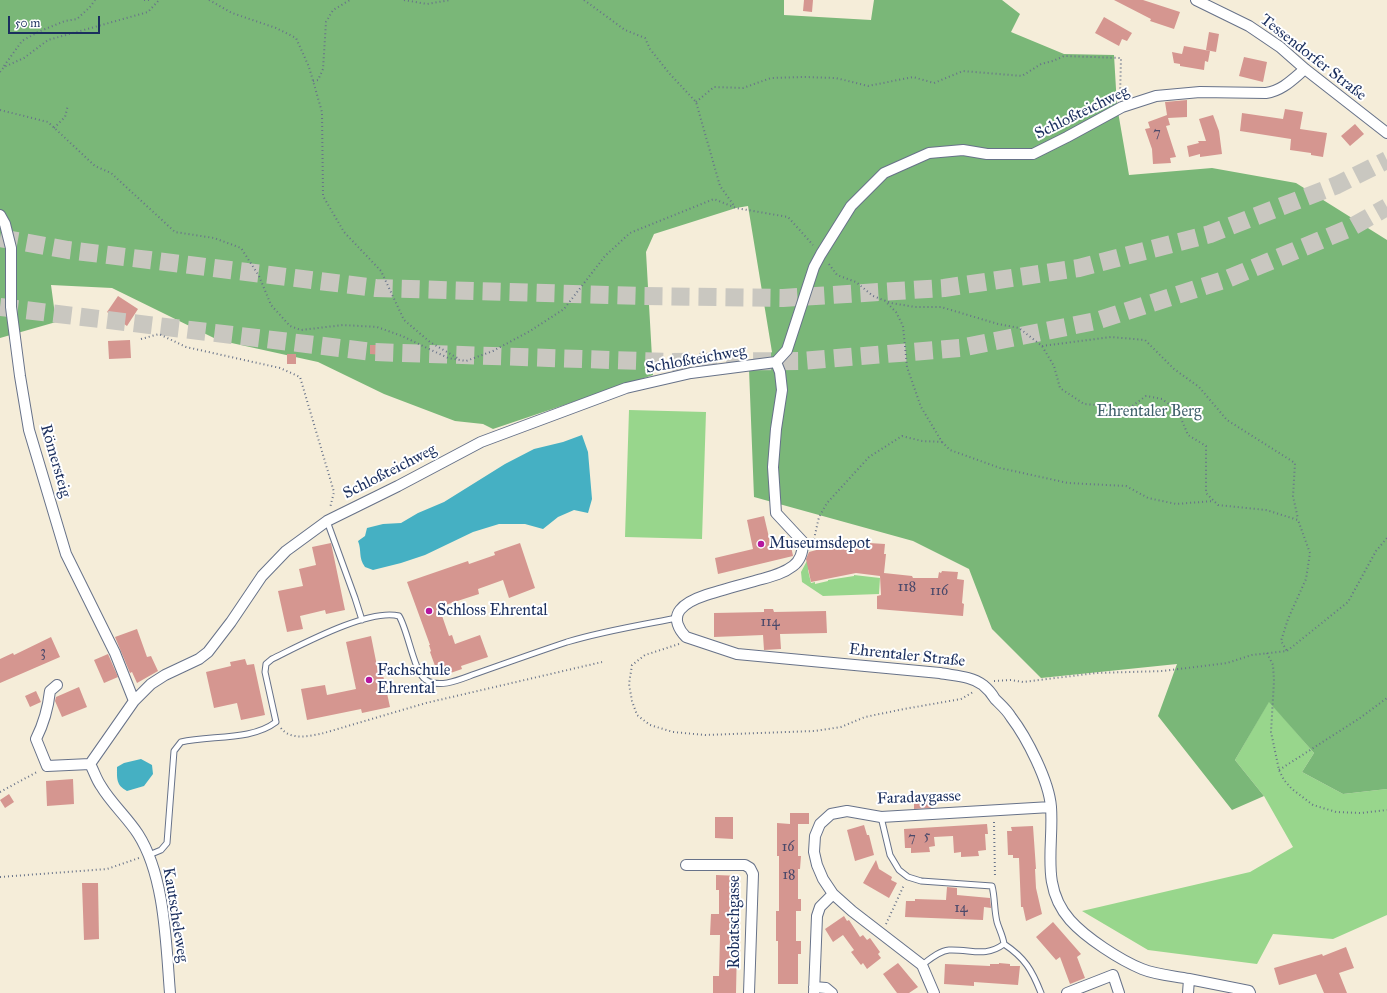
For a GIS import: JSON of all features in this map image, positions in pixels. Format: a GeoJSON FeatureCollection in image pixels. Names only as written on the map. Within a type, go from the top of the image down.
{"type":"FeatureCollection","features":[{"type":"Feature","properties":{"kind":"street","name":"Tessendorfer Straße"},"geometry":{"type":"LineString","coordinates":[[1196,0],[1250,26],[1280,47],[1305,69],[1387,134]]}},
{"type":"Feature","properties":{"kind":"street","name":"Schloßteichweg"},"geometry":{"type":"LineString","coordinates":[[90,764],[134,701],[150,684],[208,652],[231,622],[262,576],[286,551],[327,521],[398,486],[480,442],[626,388],[691,373],[776,362],[787,350],[814,267],[821,254],[851,206],[884,173],[930,153],[963,150],[987,154],[1033,154],[1122,107],[1156,96],[1200,92],[1273,92],[1281,89],[1305,69]]}},
{"type":"Feature","properties":{"kind":"street","name":"Römersteig"},"geometry":{"type":"LineString","coordinates":[[0,215],[6,224],[11,248],[11,307],[29,430],[66,554],[115,653],[134,701]]}},
{"type":"Feature","properties":{"kind":"street"},"geometry":{"type":"LineString","coordinates":[[677,618],[679,611],[687,603],[783,572],[794,566],[803,553],[803,542],[776,513],[774,467],[776,430],[782,390],[780,372],[776,362]]}},
{"type":"Feature","properties":{"kind":"street","name":"Ehrentaler Straße"},"geometry":{"type":"LineString","coordinates":[[677,618],[681,632],[686,637],[737,654],[940,673],[970,678],[983,685],[1010,716],[1019,729],[1037,762],[1048,790],[1051,807],[1050,864],[1052,883],[1058,904],[1070,920],[1092,939],[1124,960],[1142,969],[1159,974],[1249,991],[1250,993]]}},
{"type":"Feature","properties":{"kind":"street"},"geometry":{"type":"LineString","coordinates":[[57,685],[50,691],[48,709],[36,739],[47,766],[90,764]]}},
{"type":"Feature","properties":{"kind":"street","name":"Kautscheleweg"},"geometry":{"type":"LineString","coordinates":[[90,764],[100,785],[138,833],[149,855],[156,877],[165,928],[170,993]]}},
{"type":"Feature","properties":{"kind":"street","name":"Faradaygasse"},"geometry":{"type":"LineString","coordinates":[[922,965],[852,912],[833,894],[823,879],[817,866],[814,852],[815,836],[820,824],[831,814],[847,811],[880,817],[1051,807]]}},
{"type":"Feature","properties":{"kind":"street","name":"Robatschgasse"},"geometry":{"type":"LineString","coordinates":[[686,865],[745,865],[750,868],[753,874],[749,993]]}},
{"type":"Feature","properties":{"kind":"street"},"geometry":{"type":"LineString","coordinates":[[832,993],[826,988],[814,990],[817,916],[820,908],[833,894]]}},
{"type":"Feature","properties":{"kind":"street"},"geometry":{"type":"LineString","coordinates":[[1067,993],[1113,975],[1124,960]]}},
{"type":"Feature","properties":{"kind":"street"},"geometry":{"type":"LineString","coordinates":[[922,965],[934,993]]}},
{"type":"Feature","properties":{"kind":"street"},"geometry":{"type":"LineString","coordinates":[[1113,975],[1119,993]]}},
{"type":"Feature","properties":{"kind":"street"},"geometry":{"type":"LineString","coordinates":[[1188,993],[1189,979]]}},
{"type":"Feature","properties":{"kind":"lane"},"geometry":{"type":"LineString","coordinates":[[327,521],[362,620]]}},
{"type":"Feature","properties":{"kind":"lane"},"geometry":{"type":"LineString","coordinates":[[149,855],[162,850],[167,843],[174,751],[181,742],[192,739],[236,736],[268,728],[276,722],[265,672],[266,664],[272,659],[337,629],[362,620],[394,615],[399,616],[404,624],[419,673],[425,680],[437,683],[457,680],[568,642],[607,632],[677,618]]}},
{"type":"Feature","properties":{"kind":"lane"},"geometry":{"type":"LineString","coordinates":[[880,817],[890,855],[899,870],[908,877],[921,882],[992,886],[997,922],[1003,936],[1004,944]]}},
{"type":"Feature","properties":{"kind":"lane"},"geometry":{"type":"LineString","coordinates":[[922,965],[938,954],[948,950],[988,952],[996,950],[1004,944]]}},
{"type":"Feature","properties":{"kind":"lane"},"geometry":{"type":"LineString","coordinates":[[1004,944],[1018,953],[1028,965],[1041,993]]}},
{"type":"Feature","properties":{"kind":"path"},"geometry":{"type":"LineString","coordinates":[[0,72],[22,41],[38,32],[65,21],[77,19],[95,0]]}},
{"type":"Feature","properties":{"kind":"path"},"geometry":{"type":"LineString","coordinates":[[144,0],[151,0]]}},
{"type":"Feature","properties":{"kind":"path"},"geometry":{"type":"LineString","coordinates":[[4,67],[24,58],[48,40],[148,12],[159,0]]}},
{"type":"Feature","properties":{"kind":"path"},"geometry":{"type":"LineString","coordinates":[[209,0],[232,13],[276,28],[296,38],[309,67],[322,112],[322,196],[344,232],[381,271],[404,320],[430,342],[459,360]]}},
{"type":"Feature","properties":{"kind":"path"},"geometry":{"type":"LineString","coordinates":[[313,81],[318,80],[323,69],[326,22],[333,10],[350,0]]}},
{"type":"Feature","properties":{"kind":"path"},"geometry":{"type":"LineString","coordinates":[[404,0],[427,4],[450,0]]}},
{"type":"Feature","properties":{"kind":"path"},"geometry":{"type":"LineString","coordinates":[[584,0],[625,30],[645,38],[650,48],[669,73],[696,102],[720,186],[736,208]]}},
{"type":"Feature","properties":{"kind":"path"},"geometry":{"type":"LineString","coordinates":[[696,102],[714,87],[743,88],[771,78],[836,78],[868,86],[913,77],[934,83],[963,71],[1022,76],[1041,64],[1053,62],[1064,56],[1121,58],[1120,96],[1122,107]]}},
{"type":"Feature","properties":{"kind":"path"},"geometry":{"type":"LineString","coordinates":[[54,128],[65,117],[68,105]]}},
{"type":"Feature","properties":{"kind":"path"},"geometry":{"type":"LineString","coordinates":[[0,110],[48,122],[95,166],[111,173],[175,232],[214,238],[241,248],[259,276],[271,305],[290,326],[301,330],[343,325],[377,327],[402,336],[448,358],[466,361],[493,351],[530,331],[564,309],[604,256],[630,233],[714,199],[736,208],[788,218],[821,254],[837,275],[856,282],[872,296],[891,303],[915,307],[941,307],[998,324],[1019,328],[1042,346],[1054,366],[1060,388],[1084,404],[1098,405],[1116,414],[1128,409],[1146,396],[1162,399],[1178,411],[1188,435],[1206,446],[1206,493],[1213,501],[1218,505],[1266,510],[1298,520]]}},
{"type":"Feature","properties":{"kind":"path"},"geometry":{"type":"LineString","coordinates":[[884,301],[896,312],[903,326],[907,367],[921,407],[942,442],[950,450],[1000,468],[1068,483],[1126,486],[1148,498],[1176,504],[1213,501]]}},
{"type":"Feature","properties":{"kind":"path"},"geometry":{"type":"LineString","coordinates":[[141,338],[159,334],[186,347],[280,368],[300,377],[334,492],[327,521]]}},
{"type":"Feature","properties":{"kind":"path"},"geometry":{"type":"LineString","coordinates":[[1042,346],[1111,337],[1145,340],[1174,369],[1199,387],[1227,420],[1295,463],[1293,496],[1298,520],[1310,553],[1306,579],[1288,619],[1281,641],[1287,651]]}},
{"type":"Feature","properties":{"kind":"path"},"geometry":{"type":"LineString","coordinates":[[814,535],[819,517],[827,503],[869,457],[902,436],[922,441],[942,442]]}},
{"type":"Feature","properties":{"kind":"path"},"geometry":{"type":"LineString","coordinates":[[695,640],[645,655],[632,665],[629,684],[632,701],[637,715],[650,725],[673,732],[705,735],[815,731],[841,727],[865,717],[961,700],[983,685],[995,681],[1011,680],[1023,682],[1096,673],[1163,671],[1227,663],[1252,655],[1287,651],[1348,602],[1376,551],[1387,538]]}},
{"type":"Feature","properties":{"kind":"path"},"geometry":{"type":"LineString","coordinates":[[1266,653],[1273,665],[1274,681],[1271,732],[1278,770],[1284,780],[1292,789],[1313,805],[1336,812],[1361,813],[1387,810]]}},
{"type":"Feature","properties":{"kind":"path"},"geometry":{"type":"LineString","coordinates":[[276,722],[284,732],[293,736],[308,736],[324,733],[426,703],[602,662]]}},
{"type":"Feature","properties":{"kind":"path"},"geometry":{"type":"LineString","coordinates":[[1278,770],[1360,718],[1387,698]]}},
{"type":"Feature","properties":{"kind":"path"},"geometry":{"type":"LineString","coordinates":[[0,792],[47,766]]}},
{"type":"Feature","properties":{"kind":"path"},"geometry":{"type":"LineString","coordinates":[[992,886],[995,881],[994,810]]}},
{"type":"Feature","properties":{"kind":"path"},"geometry":{"type":"LineString","coordinates":[[0,877],[107,869],[149,855]]}},
{"type":"Feature","properties":{"kind":"path"},"geometry":{"type":"LineString","coordinates":[[881,935],[908,877]]}},
{"type":"Feature","properties":{"kind":"green space","name":"Ehrentaler Berg"},"geometry":{"type":"Polygon","coordinates":[[[0,0],[784,0],[784,15],[871,20],[874,0],[1002,0],[1020,14],[1011,32],[1064,54],[1114,55],[1117,106],[1129,175],[1212,168],[1296,183],[1387,240],[1387,789],[1343,794],[1302,772],[1314,753],[1269,702],[1235,760],[1264,796],[1232,810],[1158,716],[1177,664],[1041,678],[992,629],[969,569],[913,541],[754,497],[749,369],[772,352],[748,206],[736,208],[654,234],[646,252],[653,375],[493,429],[483,424],[455,421],[384,394],[318,362],[218,340],[112,288],[51,285],[56,322],[0,338],[0,0]]]}},
{"type":"Feature","properties":{"kind":"green space"},"geometry":{"type":"Polygon","coordinates":[[[629,410],[706,412],[702,539],[625,537],[629,410]]]}},
{"type":"Feature","properties":{"kind":"green space"},"geometry":{"type":"Polygon","coordinates":[[[809,557],[811,568],[808,570],[811,583],[815,582],[815,584],[854,575],[880,578],[879,594],[823,596],[802,582],[801,572],[809,557]]]}},
{"type":"Feature","properties":{"kind":"green space"},"geometry":{"type":"Polygon","coordinates":[[[1269,701],[1314,753],[1302,772],[1343,794],[1387,789],[1387,915],[1333,939],[1273,934],[1257,964],[1148,950],[1082,911],[1250,872],[1293,847],[1264,796],[1235,760],[1269,701]]]}},
{"type":"Feature","properties":{"kind":"water"},"geometry":{"type":"Polygon","coordinates":[[[582,435],[588,452],[592,499],[588,513],[574,510],[558,517],[543,529],[525,524],[499,524],[473,532],[425,555],[401,563],[373,570],[365,567],[361,557],[358,541],[365,536],[367,528],[383,524],[401,523],[418,513],[444,502],[505,464],[534,449],[563,442],[582,435]]]}},
{"type":"Feature","properties":{"kind":"water"},"geometry":{"type":"Polygon","coordinates":[[[141,759],[152,765],[153,774],[144,786],[127,791],[123,789],[118,781],[117,767],[124,763],[141,759]]]}},
{"type":"Feature","properties":{"kind":"building"},"geometry":{"type":"Polygon","coordinates":[[[804,0],[813,0],[812,12],[803,11],[804,0]]]}},
{"type":"Feature","properties":{"kind":"building"},"geometry":{"type":"Polygon","coordinates":[[[1114,0],[1143,0],[1180,12],[1174,29],[1150,21],[1151,19],[1114,0]]]}},
{"type":"Feature","properties":{"kind":"building"},"geometry":{"type":"Polygon","coordinates":[[[1104,17],[1132,33],[1127,41],[1122,39],[1119,46],[1095,33],[1104,17]]]}},
{"type":"Feature","properties":{"kind":"building"},"geometry":{"type":"Polygon","coordinates":[[[1209,32],[1219,34],[1216,52],[1206,50],[1209,32]]]}},
{"type":"Feature","properties":{"kind":"building"},"geometry":{"type":"Polygon","coordinates":[[[1184,46],[1210,51],[1208,62],[1205,61],[1204,70],[1180,66],[1180,64],[1174,63],[1172,52],[1182,54],[1184,46]]]}},
{"type":"Feature","properties":{"kind":"building"},"geometry":{"type":"Polygon","coordinates":[[[1244,57],[1267,62],[1263,82],[1239,76],[1244,57]]]}},
{"type":"Feature","properties":{"kind":"building"},"geometry":{"type":"Polygon","coordinates":[[[1187,100],[1187,117],[1168,118],[1170,125],[1166,126],[1176,157],[1170,158],[1171,163],[1153,164],[1152,149],[1145,129],[1150,128],[1148,122],[1167,115],[1165,102],[1187,100]]]}},
{"type":"Feature","properties":{"kind":"building"},"geometry":{"type":"Polygon","coordinates":[[[1285,109],[1303,112],[1300,129],[1327,133],[1323,157],[1311,155],[1311,153],[1290,150],[1291,139],[1240,131],[1242,113],[1283,119],[1285,109]]]}},
{"type":"Feature","properties":{"kind":"building"},"geometry":{"type":"Polygon","coordinates":[[[1213,115],[1219,131],[1222,154],[1200,157],[1200,154],[1189,157],[1187,146],[1199,143],[1198,141],[1206,141],[1199,119],[1213,115]]]}},
{"type":"Feature","properties":{"kind":"building"},"geometry":{"type":"Polygon","coordinates":[[[1355,124],[1364,134],[1350,146],[1341,136],[1355,124]]]}},
{"type":"Feature","properties":{"kind":"building"},"geometry":{"type":"Polygon","coordinates":[[[118,296],[138,309],[127,326],[107,312],[118,296]]]}},
{"type":"Feature","properties":{"kind":"building"},"geometry":{"type":"Polygon","coordinates":[[[130,340],[131,358],[109,359],[108,341],[130,340]]]}},
{"type":"Feature","properties":{"kind":"building"},"geometry":{"type":"Polygon","coordinates":[[[370,345],[384,345],[383,355],[370,354],[370,345]]]}},
{"type":"Feature","properties":{"kind":"building"},"geometry":{"type":"Polygon","coordinates":[[[287,354],[296,354],[296,364],[287,364],[287,354]]]}},
{"type":"Feature","properties":{"kind":"building","name":"Museumsdepot"},"geometry":{"type":"Polygon","coordinates":[[[764,516],[771,546],[790,541],[793,556],[718,574],[715,558],[753,549],[747,520],[764,516]]]}},
{"type":"Feature","properties":{"kind":"building"},"geometry":{"type":"Polygon","coordinates":[[[838,539],[845,542],[885,544],[884,554],[886,554],[884,573],[912,576],[913,578],[938,578],[939,572],[941,573],[942,571],[958,572],[957,579],[964,580],[962,603],[964,604],[963,616],[877,609],[877,596],[881,595],[880,576],[856,573],[811,582],[806,559],[809,552],[820,549],[819,543],[838,539]]]}},
{"type":"Feature","properties":{"kind":"building"},"geometry":{"type":"Polygon","coordinates":[[[331,543],[345,610],[326,614],[325,610],[300,616],[303,629],[287,632],[278,591],[303,586],[299,569],[316,565],[312,547],[331,543]]]}},
{"type":"Feature","properties":{"kind":"building","name":"Schloss Ehrental"},"geometry":{"type":"Polygon","coordinates":[[[520,543],[535,588],[509,598],[503,580],[478,589],[479,594],[439,607],[449,636],[452,635],[455,644],[480,635],[488,657],[461,666],[462,669],[439,677],[430,652],[430,645],[407,582],[468,561],[469,564],[495,555],[494,552],[520,543]]]}},
{"type":"Feature","properties":{"kind":"building"},"geometry":{"type":"Polygon","coordinates":[[[764,609],[773,609],[774,612],[826,611],[827,633],[780,634],[781,649],[764,650],[763,635],[714,637],[714,613],[764,612],[764,609]]]}},
{"type":"Feature","properties":{"kind":"building"},"geometry":{"type":"Polygon","coordinates":[[[137,629],[147,657],[151,656],[158,671],[137,683],[132,672],[130,673],[115,637],[137,629]]]}},
{"type":"Feature","properties":{"kind":"building","name":"Fachschule Ehrental"},"geometry":{"type":"Polygon","coordinates":[[[371,636],[379,676],[383,675],[390,707],[362,713],[361,709],[307,720],[301,689],[325,685],[327,695],[356,689],[346,642],[371,636]]]}},
{"type":"Feature","properties":{"kind":"building"},"geometry":{"type":"Polygon","coordinates":[[[51,637],[60,657],[0,683],[0,659],[13,653],[14,655],[51,637]]]}},
{"type":"Feature","properties":{"kind":"building"},"geometry":{"type":"Polygon","coordinates":[[[108,654],[118,677],[104,683],[94,660],[108,654]]]}},
{"type":"Feature","properties":{"kind":"building"},"geometry":{"type":"Polygon","coordinates":[[[245,659],[247,665],[254,664],[265,715],[241,720],[237,703],[214,708],[206,672],[231,666],[230,662],[245,659]]]}},
{"type":"Feature","properties":{"kind":"building"},"geometry":{"type":"Polygon","coordinates":[[[79,687],[87,707],[62,717],[55,701],[56,697],[79,687]]]}},
{"type":"Feature","properties":{"kind":"building"},"geometry":{"type":"Polygon","coordinates":[[[36,691],[41,702],[30,707],[25,696],[36,691]]]}},
{"type":"Feature","properties":{"kind":"building"},"geometry":{"type":"Polygon","coordinates":[[[73,779],[74,804],[47,806],[46,781],[73,779]]]}},
{"type":"Feature","properties":{"kind":"building"},"geometry":{"type":"Polygon","coordinates":[[[9,794],[14,802],[5,808],[0,800],[9,794]]]}},
{"type":"Feature","properties":{"kind":"building"},"geometry":{"type":"Polygon","coordinates":[[[931,797],[931,808],[914,809],[914,798],[931,797]]]}},
{"type":"Feature","properties":{"kind":"building"},"geometry":{"type":"Polygon","coordinates":[[[790,813],[809,813],[809,824],[798,824],[798,856],[801,856],[800,869],[798,869],[798,899],[801,899],[801,911],[796,911],[796,941],[801,941],[801,954],[798,954],[798,984],[778,984],[776,911],[779,911],[779,856],[777,856],[777,823],[790,824],[790,813]]]}},
{"type":"Feature","properties":{"kind":"building"},"geometry":{"type":"Polygon","coordinates":[[[715,817],[733,817],[733,839],[715,838],[715,817]]]}},
{"type":"Feature","properties":{"kind":"building"},"geometry":{"type":"Polygon","coordinates":[[[987,824],[988,834],[985,834],[986,850],[978,851],[979,856],[961,857],[961,852],[954,853],[953,836],[934,837],[935,846],[929,847],[930,852],[911,853],[911,848],[905,848],[904,829],[987,824]]]}},
{"type":"Feature","properties":{"kind":"building"},"geometry":{"type":"Polygon","coordinates":[[[864,825],[867,835],[869,835],[874,855],[855,861],[847,830],[864,825]]]}},
{"type":"Feature","properties":{"kind":"building"},"geometry":{"type":"Polygon","coordinates":[[[1033,826],[1036,888],[1042,914],[1026,921],[1023,907],[1021,907],[1019,858],[1013,858],[1013,855],[1008,855],[1007,831],[1012,831],[1011,827],[1033,826]]]}},
{"type":"Feature","properties":{"kind":"building"},"geometry":{"type":"Polygon","coordinates":[[[876,860],[879,869],[892,877],[891,880],[897,883],[889,898],[863,883],[876,860]]]}},
{"type":"Feature","properties":{"kind":"building"},"geometry":{"type":"Polygon","coordinates":[[[716,875],[740,876],[740,897],[738,897],[736,993],[713,993],[713,976],[719,976],[720,935],[710,935],[711,914],[719,914],[719,890],[716,890],[716,875]]]}},
{"type":"Feature","properties":{"kind":"building"},"geometry":{"type":"Polygon","coordinates":[[[82,883],[98,883],[99,939],[84,940],[82,883]]]}},
{"type":"Feature","properties":{"kind":"building"},"geometry":{"type":"Polygon","coordinates":[[[947,887],[957,888],[957,895],[990,898],[991,908],[984,907],[983,920],[905,917],[906,901],[915,901],[915,899],[946,900],[947,887]]]}},
{"type":"Feature","properties":{"kind":"building"},"geometry":{"type":"Polygon","coordinates":[[[844,916],[847,921],[849,920],[860,937],[863,935],[867,940],[870,938],[880,952],[878,954],[881,958],[867,969],[863,963],[861,965],[851,952],[854,950],[843,935],[833,942],[825,929],[844,916]]]}},
{"type":"Feature","properties":{"kind":"building"},"geometry":{"type":"Polygon","coordinates":[[[1053,922],[1081,954],[1077,957],[1085,978],[1070,984],[1060,957],[1056,960],[1036,937],[1053,922]]]}},
{"type":"Feature","properties":{"kind":"building"},"geometry":{"type":"Polygon","coordinates":[[[1346,947],[1354,968],[1339,973],[1347,993],[1324,993],[1316,974],[1279,985],[1274,968],[1322,954],[1323,956],[1346,947]]]}},
{"type":"Feature","properties":{"kind":"building"},"geometry":{"type":"Polygon","coordinates":[[[898,963],[918,987],[909,993],[897,993],[883,974],[898,963]]]}},
{"type":"Feature","properties":{"kind":"building"},"geometry":{"type":"Polygon","coordinates":[[[945,964],[990,966],[990,964],[1010,964],[1010,966],[1020,966],[1018,985],[974,982],[974,986],[944,984],[945,964]]]}},
{"type":"Feature","properties":{"kind":"tunnel"},"geometry":{"type":"LineString","coordinates":[[0,238],[68,250],[376,288],[642,296],[783,298],[944,288],[1079,268],[1210,234],[1337,185],[1387,160]]}},
{"type":"Feature","properties":{"kind":"tunnel"},"geometry":{"type":"LineString","coordinates":[[0,307],[373,352],[670,362],[801,361],[960,348],[1096,321],[1227,279],[1350,228],[1387,207]]}},
{"type":"Feature","properties":{"kind":"place","name":"Museumsdepot"},"geometry":{"type":"Point","coordinates":[761,544]}},
{"type":"Feature","properties":{"kind":"place","name":"Schloss Ehrental"},"geometry":{"type":"Point","coordinates":[429,611]}},
{"type":"Feature","properties":{"kind":"place","name":"Fachschule Ehrental"},"geometry":{"type":"Point","coordinates":[369,680]}}]}
